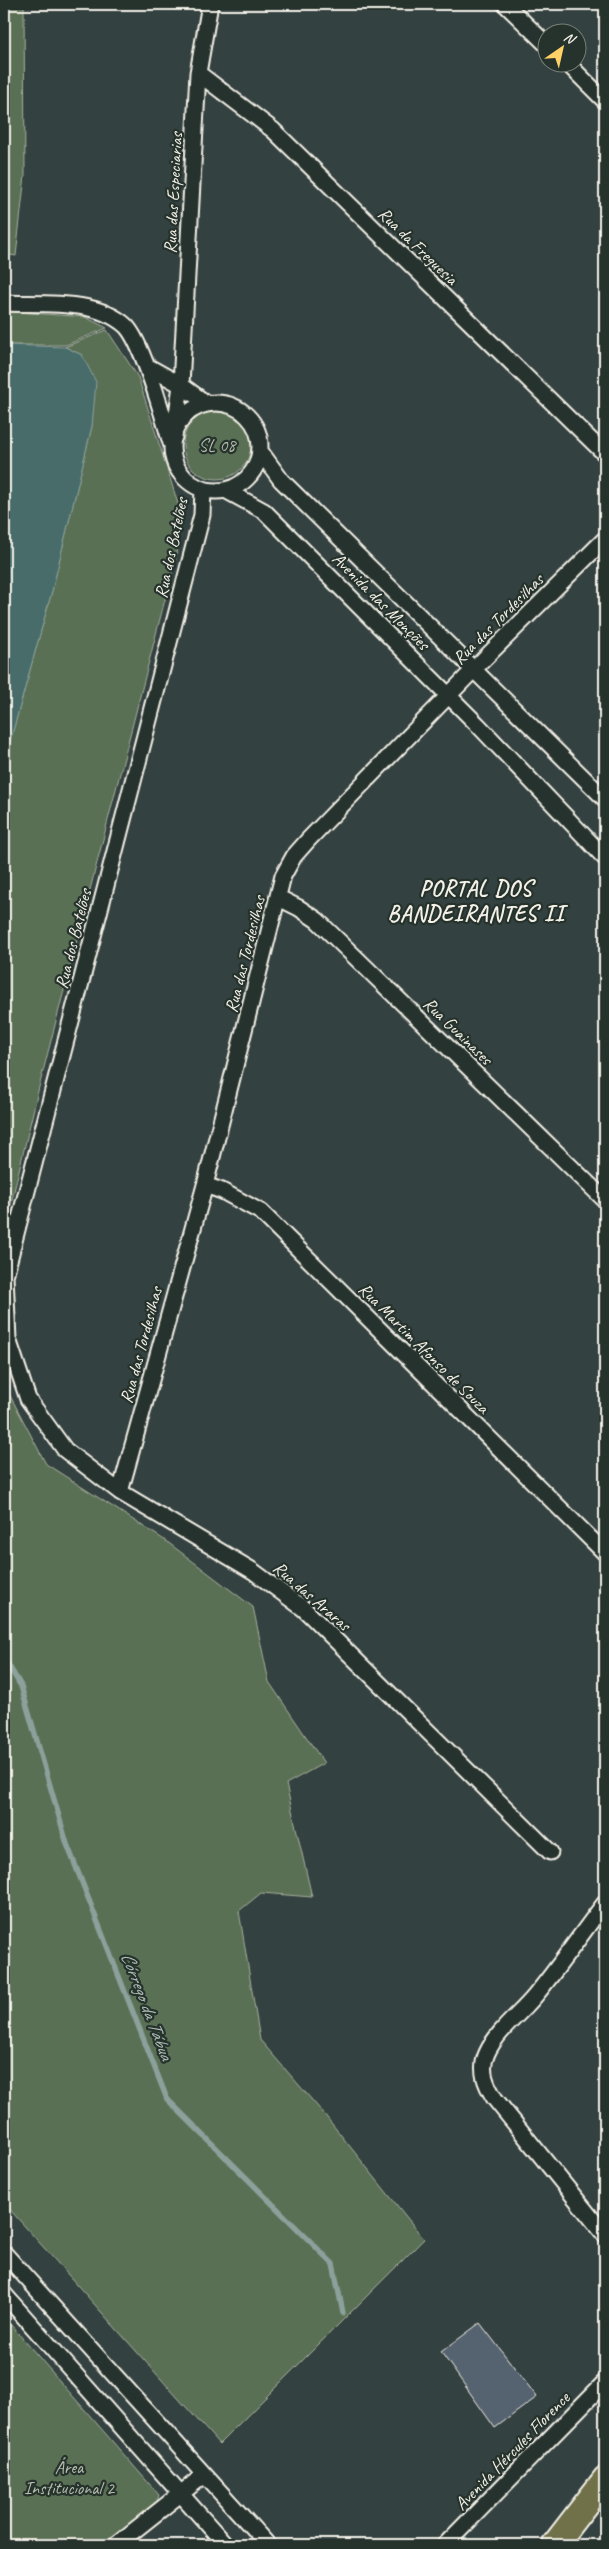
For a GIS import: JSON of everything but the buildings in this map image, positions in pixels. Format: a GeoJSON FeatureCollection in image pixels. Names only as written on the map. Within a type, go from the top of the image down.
{"type":"FeatureCollection","features":[{"type":"Feature","properties":{"kind":"main road"},"geometry":{"type":"LineString","coordinates":[[554,2545],[605,2479]]}},
{"type":"Feature","properties":{"kind":"street","name":"Rua das Especiarias"},"geometry":{"type":"LineString","coordinates":[[173,442],[181,384],[198,73],[210,4]]}},
{"type":"Feature","properties":{"kind":"street"},"geometry":{"type":"LineString","coordinates":[[505,4],[536,34]]}},
{"type":"Feature","properties":{"kind":"street"},"geometry":{"type":"LineString","coordinates":[[576,72],[605,101]]}},
{"type":"Feature","properties":{"kind":"street","name":"Rua da Freguesia"},"geometry":{"type":"LineString","coordinates":[[198,73],[273,130],[605,454]]}},
{"type":"Feature","properties":{"kind":"street"},"geometry":{"type":"LineString","coordinates":[[4,303],[78,306],[115,319],[131,333],[146,366],[173,442],[177,467],[184,476],[202,489],[225,490],[245,480],[255,467],[260,450],[256,428],[243,413],[226,405],[208,404],[190,412],[183,419],[173,442]]}},
{"type":"Feature","properties":{"kind":"street"},"geometry":{"type":"LineString","coordinates":[[146,366],[181,384],[208,404]]}},
{"type":"Feature","properties":{"kind":"street","name":"Avenida das Monções"},"geometry":{"type":"LineString","coordinates":[[260,450],[282,480],[605,799]]}},
{"type":"Feature","properties":{"kind":"street","name":"Rua dos Batelões"},"geometry":{"type":"LineString","coordinates":[[28,1399],[8,1339],[5,1276],[202,515],[202,489]]}},
{"type":"Feature","properties":{"kind":"street","name":"Avenida das Monções"},"geometry":{"type":"LineString","coordinates":[[225,490],[264,511],[448,696],[605,858]]}},
{"type":"Feature","properties":{"kind":"street","name":"Rua das Tordesilhas"},"geometry":{"type":"LineString","coordinates":[[120,1492],[205,1185],[283,876],[294,856],[474,669],[605,539]]}},
{"type":"Feature","properties":{"kind":"street","name":"Rua Guainases"},"geometry":{"type":"LineString","coordinates":[[278,898],[299,908],[317,920],[605,1200]]}},
{"type":"Feature","properties":{"kind":"street","name":"Rua Martim Afonso de Souza"},"geometry":{"type":"LineString","coordinates":[[205,1185],[222,1191],[261,1212],[605,1553]]}},
{"type":"Feature","properties":{"kind":"street","name":"Rua das Araras"},"geometry":{"type":"LineString","coordinates":[[28,1399],[65,1450],[120,1492],[253,1572],[304,1609],[550,1852]]}},
{"type":"Feature","properties":{"kind":"street"},"geometry":{"type":"LineString","coordinates":[[605,1902],[534,1997],[494,2041],[486,2054],[483,2072],[486,2085],[495,2099],[605,2235]]}},
{"type":"Feature","properties":{"kind":"street"},"geometry":{"type":"LineString","coordinates":[[4,2253],[203,2476],[268,2545]]}},
{"type":"Feature","properties":{"kind":"street"},"geometry":{"type":"LineString","coordinates":[[4,2294],[226,2545]]}},
{"type":"Feature","properties":{"kind":"street","name":"Avenida Hércules Florence"},"geometry":{"type":"LineString","coordinates":[[445,2545],[605,2382]]}},
{"type":"Feature","properties":{"kind":"street"},"geometry":{"type":"LineString","coordinates":[[116,2545],[203,2476]]}},
{"type":"Feature","properties":{"kind":"green space"},"geometry":{"type":"Polygon","coordinates":[[[4,4],[24,4],[25,175],[16,256],[4,254],[4,4]]]}},
{"type":"Feature","properties":{"kind":"green space"},"geometry":{"type":"Polygon","coordinates":[[[4,311],[85,317],[107,328],[66,345],[4,345],[4,311]]]}},
{"type":"Feature","properties":{"kind":"green space"},"geometry":{"type":"Polygon","coordinates":[[[107,330],[138,377],[180,510],[176,557],[39,1087],[4,1233],[4,763],[52,591],[92,426],[82,355],[65,347],[107,330]]]}},
{"type":"Feature","properties":{"kind":"green space","name":"SL 08"},"geometry":{"type":"Polygon","coordinates":[[[217,411],[230,414],[241,421],[248,432],[251,445],[248,458],[241,469],[230,476],[217,479],[204,476],[193,469],[186,458],[183,445],[186,432],[193,421],[204,414],[217,411]]]}},
{"type":"Feature","properties":{"kind":"green space"},"geometry":{"type":"Polygon","coordinates":[[[4,1384],[46,1464],[166,1541],[253,1607],[269,1682],[324,1763],[286,1784],[312,1897],[261,1893],[239,1911],[260,2040],[324,2114],[424,2239],[219,2444],[4,2203],[4,1384]]]}},
{"type":"Feature","properties":{"kind":"green space","name":"Área Institucional 2"},"geometry":{"type":"Polygon","coordinates":[[[4,2317],[159,2495],[155,2508],[103,2545],[4,2545],[4,2317]]]}},
{"type":"Feature","properties":{"kind":"water"},"geometry":{"type":"Polygon","coordinates":[[[4,345],[65,347],[82,355],[96,382],[92,426],[52,591],[4,763],[4,345]]]}},
{"type":"Feature","properties":{"kind":"waterway","name":"Córrego da Tábua"},"geometry":{"type":"LineString","coordinates":[[4,1658],[21,1686],[67,1844],[167,2099],[333,2264],[343,2313]]}},
{"type":"Feature","properties":{"kind":"district","name":"PORTAL DOS BANDEIRANTES II"},"geometry":{"type":"Point","coordinates":[476,902]}}]}
